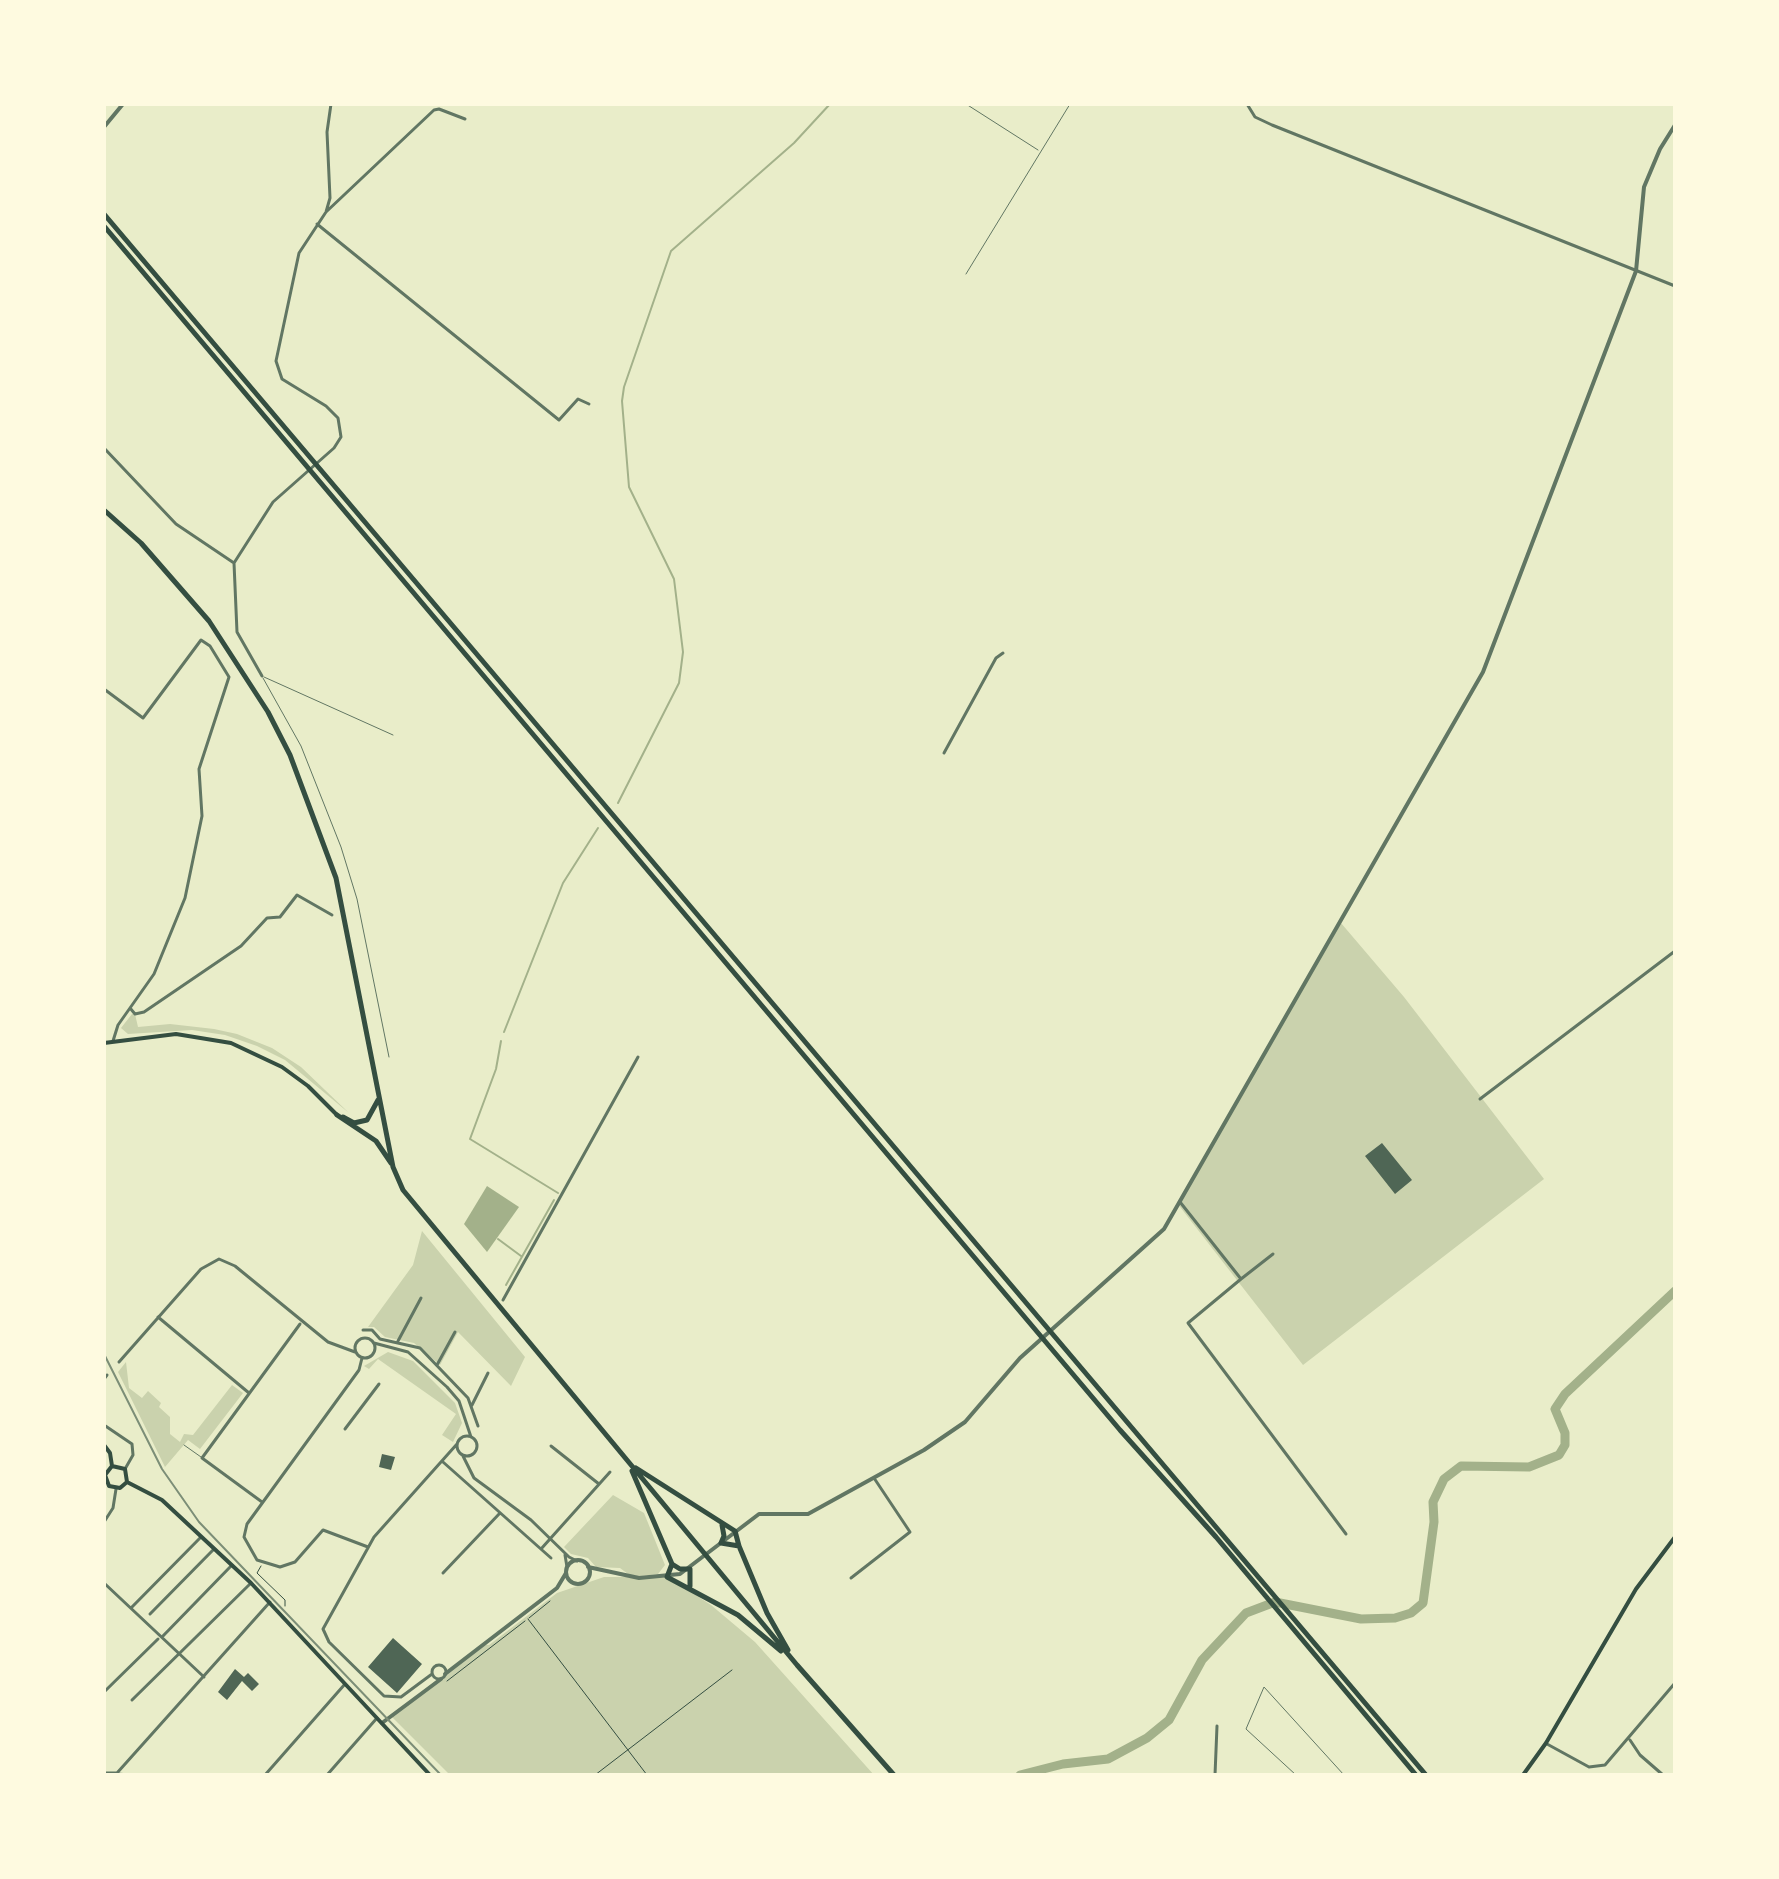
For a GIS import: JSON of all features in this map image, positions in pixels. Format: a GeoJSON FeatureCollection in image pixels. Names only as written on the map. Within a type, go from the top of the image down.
{"type":"FeatureCollection","features":[{"type":"Feature","properties":{"kind":"highway"},"geometry":{"type":"LineString","coordinates":[[104,214],[1426,1775]]}},
{"type":"Feature","properties":{"kind":"highway"},"geometry":{"type":"LineString","coordinates":[[104,226],[1416,1775]]}},
{"type":"Feature","properties":{"kind":"highway"},"geometry":{"type":"LineString","coordinates":[[104,510],[141,543],[209,621],[268,712],[290,755],[336,878],[393,1167]]}},
{"type":"Feature","properties":{"kind":"highway"},"geometry":{"type":"LineString","coordinates":[[337,1115],[354,1123],[367,1120],[376,1109],[378,1087]]}},
{"type":"Feature","properties":{"kind":"highway"},"geometry":{"type":"LineString","coordinates":[[337,1115],[376,1141],[416,1210],[797,1665],[894,1775]]}},
{"type":"Feature","properties":{"kind":"highway"},"geometry":{"type":"LineString","coordinates":[[626,1460],[735,1531],[767,1613],[797,1665]]}},
{"type":"Feature","properties":{"kind":"highway"},"geometry":{"type":"LineString","coordinates":[[626,1460],[672,1564],[680,1569],[690,1569],[690,1587]]}},
{"type":"Feature","properties":{"kind":"highway"},"geometry":{"type":"LineString","coordinates":[[722,1525],[721,1543],[730,1542],[739,1546]]}},
{"type":"Feature","properties":{"kind":"highway"},"geometry":{"type":"LineString","coordinates":[[672,1564],[667,1577],[738,1615],[797,1665]]}},
{"type":"Feature","properties":{"kind":"main road"},"geometry":{"type":"LineString","coordinates":[[104,1043],[176,1034],[231,1043],[282,1067],[337,1115]]}},
{"type":"Feature","properties":{"kind":"main road"},"geometry":{"type":"LineString","coordinates":[[104,1445],[110,1453],[112,1466],[105,1479],[116,1489],[127,1482]]}},
{"type":"Feature","properties":{"kind":"main road"},"geometry":{"type":"LineString","coordinates":[[112,1466],[125,1469],[127,1482]]}},
{"type":"Feature","properties":{"kind":"main road"},"geometry":{"type":"LineString","coordinates":[[127,1482],[158,1498],[251,1583],[430,1775]]}},
{"type":"Feature","properties":{"kind":"main road"},"geometry":{"type":"LineString","coordinates":[[1524,1775],[1636,1589],[1675,1537]]}},
{"type":"Feature","properties":{"kind":"street"},"geometry":{"type":"LineString","coordinates":[[104,127],[123,104]]}},
{"type":"Feature","properties":{"kind":"street"},"geometry":{"type":"LineString","coordinates":[[326,212],[331,104]]}},
{"type":"Feature","properties":{"kind":"street"},"geometry":{"type":"LineString","coordinates":[[1247,104],[1255,117],[1272,125],[1675,286]]}},
{"type":"Feature","properties":{"kind":"street"},"geometry":{"type":"LineString","coordinates":[[262,676],[237,632],[234,563],[273,502],[341,437],[338,418],[326,406],[282,379],[276,361],[299,253],[326,212],[434,110],[465,119]]}},
{"type":"Feature","properties":{"kind":"street"},"geometry":{"type":"LineString","coordinates":[[457,1444],[474,1478],[552,1537],[563,1552],[577,1561],[588,1567],[639,1578],[667,1577],[690,1569],[759,1514],[808,1514],[965,1422],[1033,1346],[1155,1238],[1180,1202],[1483,672],[1636,271],[1644,187],[1660,149],[1675,125]]}},
{"type":"Feature","properties":{"kind":"street"},"geometry":{"type":"LineString","coordinates":[[317,224],[559,420],[578,399],[589,404]]}},
{"type":"Feature","properties":{"kind":"street"},"geometry":{"type":"LineString","coordinates":[[104,448],[176,524],[234,563]]}},
{"type":"Feature","properties":{"kind":"street"},"geometry":{"type":"LineString","coordinates":[[104,689],[143,718],[201,640],[210,646],[229,677],[199,769],[202,816],[185,898],[154,974],[118,1025],[113,1041]]}},
{"type":"Feature","properties":{"kind":"street"},"geometry":{"type":"LineString","coordinates":[[944,753],[996,658],[1003,653]]}},
{"type":"Feature","properties":{"kind":"street"},"geometry":{"type":"LineString","coordinates":[[130,1008],[135,1014],[144,1012],[241,946],[267,918],[280,917],[297,895],[332,915]]}},
{"type":"Feature","properties":{"kind":"street"},"geometry":{"type":"LineString","coordinates":[[1480,1099],[1675,951]]}},
{"type":"Feature","properties":{"kind":"street"},"geometry":{"type":"LineString","coordinates":[[503,1300],[638,1057]]}},
{"type":"Feature","properties":{"kind":"street"},"geometry":{"type":"LineString","coordinates":[[1180,1202],[1241,1279]]}},
{"type":"Feature","properties":{"kind":"street"},"geometry":{"type":"LineString","coordinates":[[1273,1254],[1188,1323],[1346,1534]]}},
{"type":"Feature","properties":{"kind":"street"},"geometry":{"type":"LineString","coordinates":[[119,1362],[204,1265],[219,1259],[235,1266],[300,1323],[362,1358]]}},
{"type":"Feature","properties":{"kind":"street"},"geometry":{"type":"LineString","coordinates":[[398,1341],[421,1298]]}},
{"type":"Feature","properties":{"kind":"street"},"geometry":{"type":"LineString","coordinates":[[158,1317],[249,1393]]}},
{"type":"Feature","properties":{"kind":"street"},"geometry":{"type":"LineString","coordinates":[[262,1502],[202,1458],[300,1323]]}},
{"type":"Feature","properties":{"kind":"street"},"geometry":{"type":"LineString","coordinates":[[363,1330],[372,1330],[380,1339],[420,1348],[472,1405],[478,1426]]}},
{"type":"Feature","properties":{"kind":"street"},"geometry":{"type":"LineString","coordinates":[[437,1365],[455,1332]]}},
{"type":"Feature","properties":{"kind":"street"},"geometry":{"type":"LineString","coordinates":[[343,1348],[366,1337],[374,1343],[408,1352],[422,1362],[459,1401],[471,1437],[477,1444],[468,1468]]}},
{"type":"Feature","properties":{"kind":"street"},"geometry":{"type":"LineString","coordinates":[[373,1354],[374,1343]]}},
{"type":"Feature","properties":{"kind":"street"},"geometry":{"type":"LineString","coordinates":[[355,1344],[355,1352]]}},
{"type":"Feature","properties":{"kind":"street"},"geometry":{"type":"LineString","coordinates":[[362,1358],[389,1347]]}},
{"type":"Feature","properties":{"kind":"street"},"geometry":{"type":"LineString","coordinates":[[362,1358],[359,1370],[247,1524],[244,1537],[252,1555],[262,1564],[288,1566],[323,1530],[368,1547]]}},
{"type":"Feature","properties":{"kind":"street"},"geometry":{"type":"LineString","coordinates":[[472,1405],[488,1373]]}},
{"type":"Feature","properties":{"kind":"street"},"geometry":{"type":"LineString","coordinates":[[345,1429],[379,1384]]}},
{"type":"Feature","properties":{"kind":"street"},"geometry":{"type":"LineString","coordinates":[[443,1676],[444,1668],[437,1666],[432,1674],[398,1698],[384,1696],[325,1638],[325,1623],[368,1547],[449,1455],[461,1438],[467,1421]]}},
{"type":"Feature","properties":{"kind":"street"},"geometry":{"type":"LineString","coordinates":[[104,1425],[132,1444],[133,1455],[125,1469]]}},
{"type":"Feature","properties":{"kind":"street"},"geometry":{"type":"LineString","coordinates":[[461,1438],[471,1437]]}},
{"type":"Feature","properties":{"kind":"street"},"geometry":{"type":"LineString","coordinates":[[551,1446],[599,1484]]}},
{"type":"Feature","properties":{"kind":"street"},"geometry":{"type":"LineString","coordinates":[[449,1455],[474,1454]]}},
{"type":"Feature","properties":{"kind":"street"},"geometry":{"type":"LineString","coordinates":[[443,1462],[551,1558]]}},
{"type":"Feature","properties":{"kind":"street"},"geometry":{"type":"LineString","coordinates":[[541,1549],[610,1472]]}},
{"type":"Feature","properties":{"kind":"street"},"geometry":{"type":"LineString","coordinates":[[851,1578],[910,1532],[874,1478]]}},
{"type":"Feature","properties":{"kind":"street"},"geometry":{"type":"LineString","coordinates":[[104,1522],[113,1508],[116,1489]]}},
{"type":"Feature","properties":{"kind":"street"},"geometry":{"type":"LineString","coordinates":[[443,1573],[500,1513]]}},
{"type":"Feature","properties":{"kind":"street"},"geometry":{"type":"LineString","coordinates":[[130,1609],[201,1537]]}},
{"type":"Feature","properties":{"kind":"street"},"geometry":{"type":"LineString","coordinates":[[150,1614],[214,1549]]}},
{"type":"Feature","properties":{"kind":"street"},"geometry":{"type":"LineString","coordinates":[[563,1552],[567,1570],[575,1583]]}},
{"type":"Feature","properties":{"kind":"street"},"geometry":{"type":"LineString","coordinates":[[557,1588],[567,1570],[577,1561]]}},
{"type":"Feature","properties":{"kind":"street"},"geometry":{"type":"LineString","coordinates":[[104,1692],[232,1565]]}},
{"type":"Feature","properties":{"kind":"street"},"geometry":{"type":"LineString","coordinates":[[588,1567],[588,1579]]}},
{"type":"Feature","properties":{"kind":"street"},"geometry":{"type":"LineString","coordinates":[[382,1723],[557,1588],[607,1572]]}},
{"type":"Feature","properties":{"kind":"street"},"geometry":{"type":"LineString","coordinates":[[104,1583],[204,1677]]}},
{"type":"Feature","properties":{"kind":"street"},"geometry":{"type":"LineString","coordinates":[[132,1700],[251,1583]]}},
{"type":"Feature","properties":{"kind":"street"},"geometry":{"type":"LineString","coordinates":[[116,1774],[270,1602]]}},
{"type":"Feature","properties":{"kind":"street"},"geometry":{"type":"LineString","coordinates":[[432,1674],[443,1676]]}},
{"type":"Feature","properties":{"kind":"street"},"geometry":{"type":"LineString","coordinates":[[1546,1743],[1594,1767],[1611,1761],[1675,1683]]}},
{"type":"Feature","properties":{"kind":"street"},"geometry":{"type":"LineString","coordinates":[[265,1775],[345,1684]]}},
{"type":"Feature","properties":{"kind":"street"},"geometry":{"type":"LineString","coordinates":[[327,1775],[377,1718]]}},
{"type":"Feature","properties":{"kind":"street"},"geometry":{"type":"LineString","coordinates":[[1215,1775],[1217,1726]]}},
{"type":"Feature","properties":{"kind":"street"},"geometry":{"type":"LineString","coordinates":[[1630,1740],[1640,1755],[1663,1775]]}},
{"type":"Feature","properties":{"kind":"street"},"geometry":{"type":"LineString","coordinates":[[419,1775],[424,1769]]}},
{"type":"Feature","properties":{"kind":"street"},"geometry":{"type":"LineString","coordinates":[[104,1773],[129,1775]]}},
{"type":"Feature","properties":{"kind":"lane"},"geometry":{"type":"LineString","coordinates":[[966,104],[1040,152]]}},
{"type":"Feature","properties":{"kind":"lane"},"geometry":{"type":"LineString","coordinates":[[966,274],[1070,104]]}},
{"type":"Feature","properties":{"kind":"lane"},"geometry":{"type":"LineString","coordinates":[[262,676],[393,735]]}},
{"type":"Feature","properties":{"kind":"lane"},"geometry":{"type":"LineString","coordinates":[[262,676],[301,746],[341,847],[357,899],[389,1057]]}},
{"type":"Feature","properties":{"kind":"lane"},"geometry":{"type":"LineString","coordinates":[[184,1445],[202,1458]]}},
{"type":"Feature","properties":{"kind":"lane"},"geometry":{"type":"LineString","coordinates":[[1296,1775],[1246,1729],[1264,1687],[1344,1775]]}},
{"type":"Feature","properties":{"kind":"path"},"geometry":{"type":"LineString","coordinates":[[262,1564],[257,1573],[285,1600],[285,1606]]}},
{"type":"Feature","properties":{"kind":"path"},"geometry":{"type":"LineString","coordinates":[[439,1688],[556,1596]]}},
{"type":"Feature","properties":{"kind":"path"},"geometry":{"type":"LineString","coordinates":[[528,1619],[647,1775]]}},
{"type":"Feature","properties":{"kind":"path"},"geometry":{"type":"LineString","coordinates":[[595,1775],[732,1670]]}},
{"type":"Feature","properties":{"kind":"shaded area"},"geometry":{"type":"Polygon","coordinates":[[[1341,923],[1404,997],[1544,1179],[1303,1365],[1177,1203],[1341,923]]]}},
{"type":"Feature","properties":{"kind":"shaded area"},"geometry":{"type":"Polygon","coordinates":[[[135,1014],[138,1027],[170,1024],[214,1029],[237,1034],[272,1048],[301,1067],[349,1113],[285,1060],[257,1046],[225,1035],[192,1030],[128,1034],[121,1028],[135,1014]]]}},
{"type":"Feature","properties":{"kind":"shaded area"},"geometry":{"type":"Polygon","coordinates":[[[487,1186],[519,1207],[487,1252],[464,1224],[487,1186]]]}},
{"type":"Feature","properties":{"kind":"shaded area"},"geometry":{"type":"Polygon","coordinates":[[[422,1231],[525,1357],[511,1386],[458,1332],[440,1365],[414,1343],[385,1337],[374,1327],[368,1327],[413,1265],[422,1231]]]}},
{"type":"Feature","properties":{"kind":"shaded area"},"geometry":{"type":"Polygon","coordinates":[[[388,1352],[413,1361],[455,1403],[462,1423],[453,1442],[442,1435],[456,1414],[378,1359],[369,1369],[364,1366],[388,1352]]]}},
{"type":"Feature","properties":{"kind":"shaded area"},"geometry":{"type":"Polygon","coordinates":[[[126,1362],[129,1388],[142,1398],[148,1391],[161,1403],[159,1407],[170,1417],[170,1434],[180,1442],[184,1434],[193,1435],[232,1385],[243,1393],[200,1449],[188,1440],[165,1467],[118,1372],[126,1362]]]}},
{"type":"Feature","properties":{"kind":"shaded area"},"geometry":{"type":"Polygon","coordinates":[[[613,1495],[644,1513],[665,1565],[658,1574],[633,1577],[665,1575],[711,1605],[755,1642],[874,1775],[450,1775],[391,1716],[482,1644],[489,1645],[557,1593],[604,1577],[632,1577],[620,1568],[596,1567],[588,1558],[571,1554],[564,1547],[613,1495]]]}},
{"type":"Feature","properties":{"kind":"building"},"geometry":{"type":"Polygon","coordinates":[[[1382,1143],[1412,1180],[1395,1194],[1365,1156],[1382,1143]]]}},
{"type":"Feature","properties":{"kind":"building"},"geometry":{"type":"Polygon","coordinates":[[[382,1454],[395,1457],[391,1470],[379,1467],[382,1454]]]}},
{"type":"Feature","properties":{"kind":"building"},"geometry":{"type":"Polygon","coordinates":[[[393,1638],[422,1664],[397,1693],[368,1667],[393,1638]]]}},
{"type":"Feature","properties":{"kind":"building"},"geometry":{"type":"Polygon","coordinates":[[[235,1669],[244,1677],[248,1673],[259,1684],[252,1691],[242,1681],[227,1700],[218,1692],[235,1669]]]}},
{"type":"Feature","properties":{"kind":"waterway"},"geometry":{"type":"LineString","coordinates":[[618,803],[679,683],[683,652],[674,579],[629,487],[622,401],[624,387],[671,251],[794,143],[830,104]]}},
{"type":"Feature","properties":{"kind":"waterway"},"geometry":{"type":"LineString","coordinates":[[504,1032],[563,883],[598,828]]}},
{"type":"Feature","properties":{"kind":"waterway"},"geometry":{"type":"LineString","coordinates":[[501,1041],[496,1069],[470,1139],[558,1193]]}},
{"type":"Feature","properties":{"kind":"waterway"},"geometry":{"type":"LineString","coordinates":[[506,1285],[554,1200]]}},
{"type":"Feature","properties":{"kind":"waterway"},"geometry":{"type":"LineString","coordinates":[[498,1239],[521,1256]]}},
{"type":"Feature","properties":{"kind":"waterway"},"geometry":{"type":"LineString","coordinates":[[1020,1775],[1063,1764],[1108,1759],[1147,1738],[1169,1720],[1202,1660],[1246,1613],[1275,1602],[1361,1619],[1395,1618],[1411,1613],[1423,1603],[1434,1522],[1433,1502],[1444,1479],[1461,1466],[1529,1467],[1559,1455],[1565,1445],[1565,1433],[1555,1409],[1565,1394],[1675,1291]]}},
{"type":"Feature","properties":{"kind":"railway"},"geometry":{"type":"LineString","coordinates":[[104,1354],[162,1469],[199,1522],[441,1775]]}}]}
